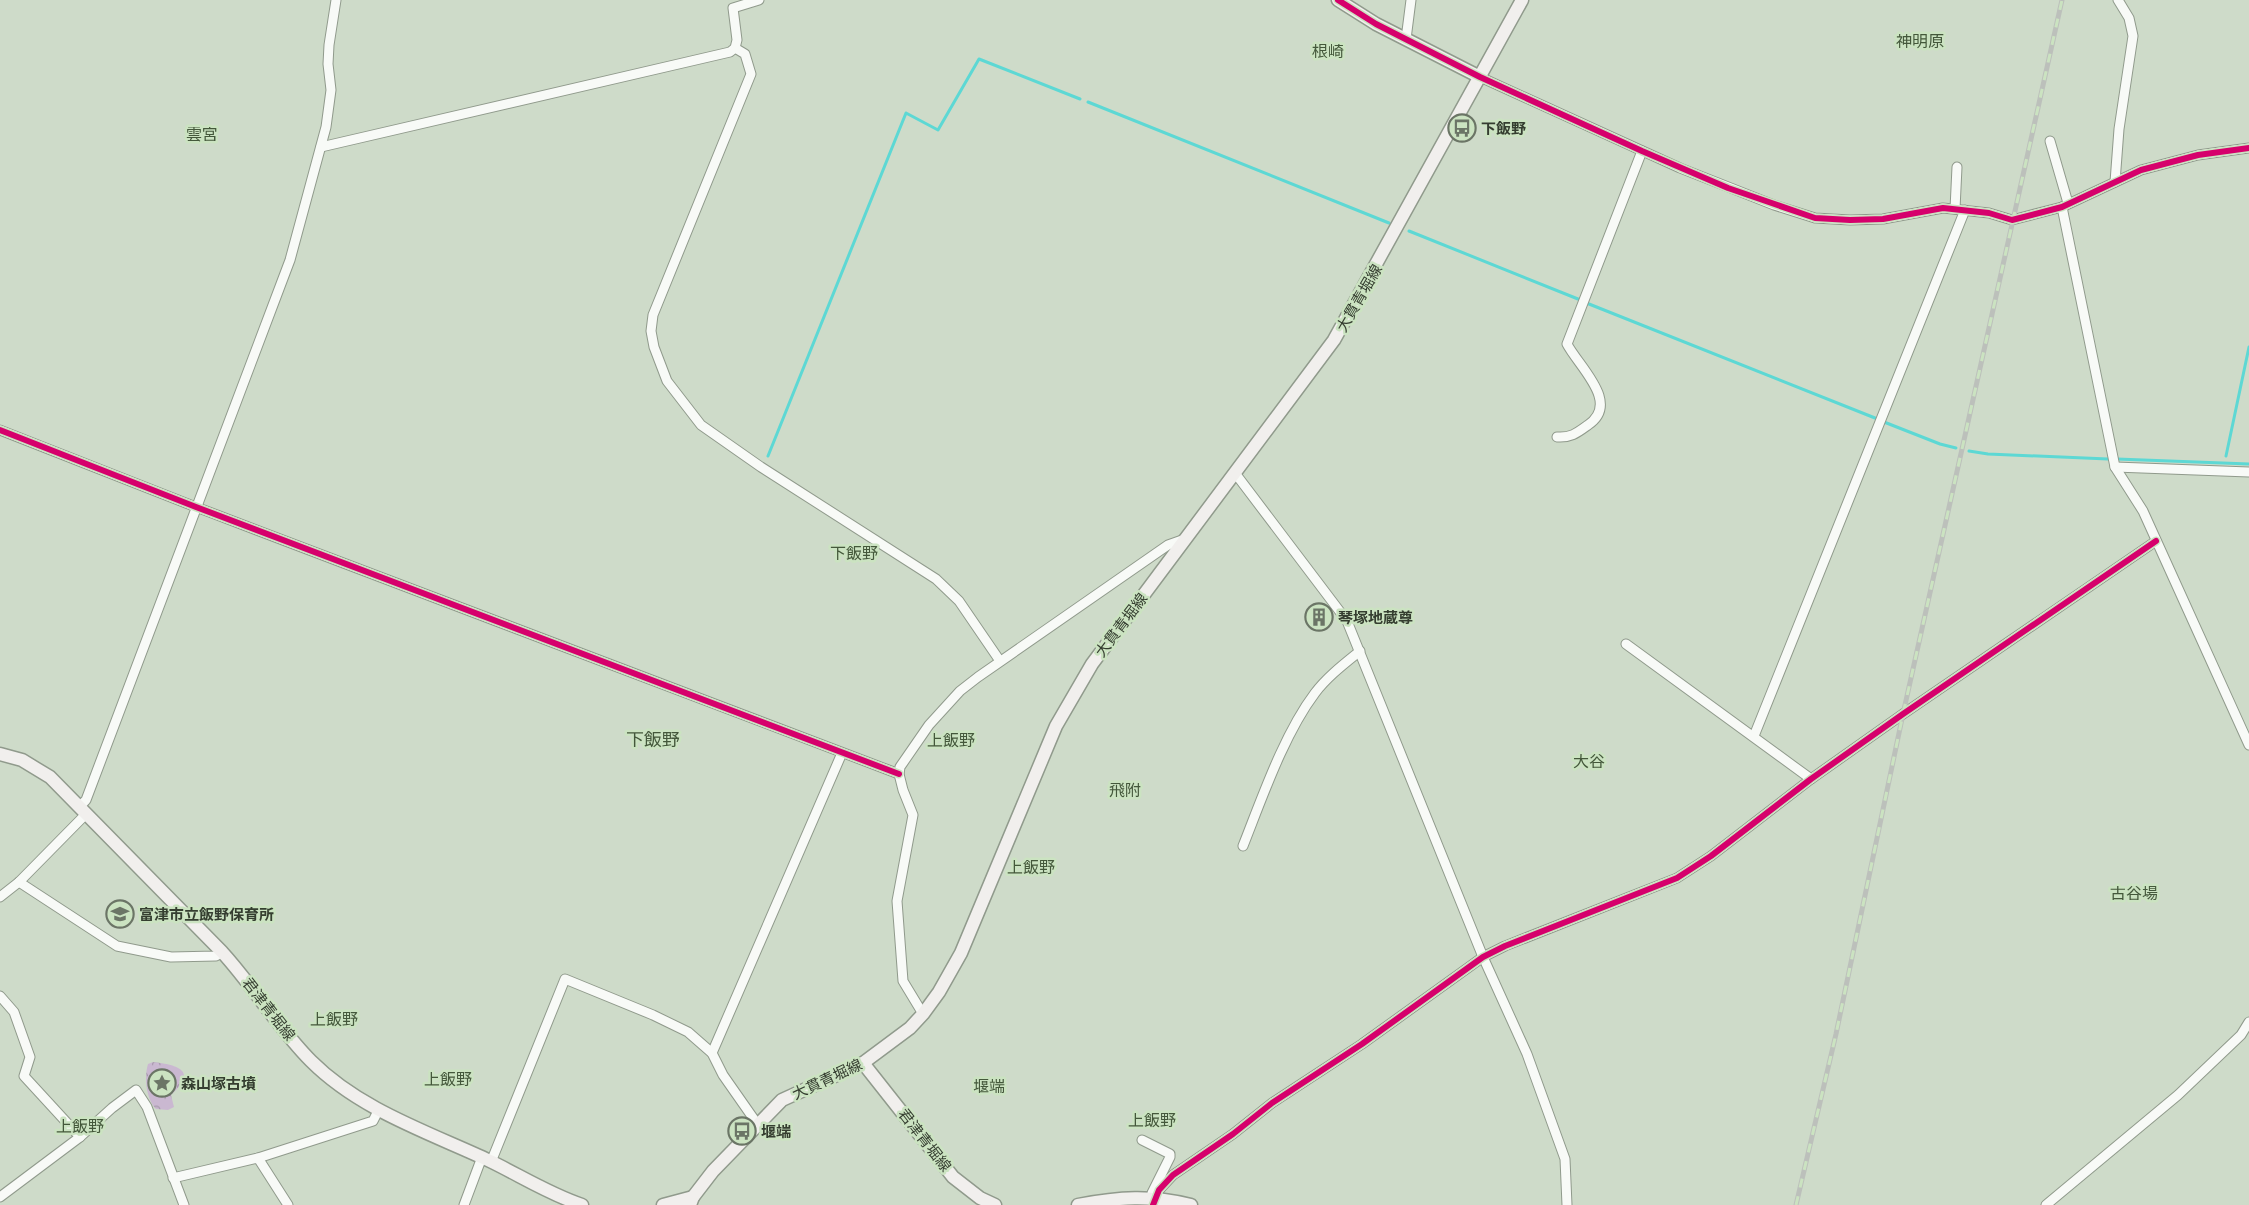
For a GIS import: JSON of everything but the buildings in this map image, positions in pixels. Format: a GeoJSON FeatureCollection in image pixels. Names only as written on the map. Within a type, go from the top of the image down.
{"type":"FeatureCollection","features":[{"type":"Feature","properties":{"kind":"main road"},"geometry":{"type":"LineString","coordinates":[[1338,0],[1376,24],[1480,77]]}},
{"type":"Feature","properties":{"kind":"main road","name":"大貫青堀線"},"geometry":{"type":"LineString","coordinates":[[692,1201],[713,1171],[758,1125],[791,1095],[863,1063],[910,1028],[939,992],[961,953],[1056,726],[1070,699],[1092,664],[1334,340],[1522,0]]}},
{"type":"Feature","properties":{"kind":"main road","name":"君津青堀線"},"geometry":{"type":"LineString","coordinates":[[0,754],[22,760],[50,777],[222,952],[246,979],[287,1034],[311,1062],[339,1086],[378,1110],[486,1160],[556,1196],[582,1205]]}},
{"type":"Feature","properties":{"kind":"main road","name":"君津青堀線"},"geometry":{"type":"LineString","coordinates":[[863,1063],[953,1177],[980,1198],[995,1205]]}},
{"type":"Feature","properties":{"kind":"main road"},"geometry":{"type":"LineString","coordinates":[[1078,1205],[1100,1200],[1153,1200],[1191,1205]]}},
{"type":"Feature","properties":{"kind":"main road"},"geometry":{"type":"LineString","coordinates":[[662,1205],[692,1201]]}},
{"type":"Feature","properties":{"kind":"street"},"geometry":{"type":"LineString","coordinates":[[0,897],[19,882],[82,811],[290,260],[321,147],[330,97],[329,45],[336,0]]}},
{"type":"Feature","properties":{"kind":"street"},"geometry":{"type":"LineString","coordinates":[[321,147],[730,52],[735,48],[737,40],[733,8],[759,0]]}},
{"type":"Feature","properties":{"kind":"street"},"geometry":{"type":"LineString","coordinates":[[1406,39],[1411,0]]}},
{"type":"Feature","properties":{"kind":"street"},"geometry":{"type":"LineString","coordinates":[[2115,182],[2119,129],[2133,36],[2128,18],[2118,0]]}},
{"type":"Feature","properties":{"kind":"street"},"geometry":{"type":"LineString","coordinates":[[735,48],[746,54],[751,74],[653,315],[651,331],[654,347],[667,381],[701,425],[777,477],[936,579],[959,601],[1000,661]]}},
{"type":"Feature","properties":{"kind":"street"},"geometry":{"type":"LineString","coordinates":[[1480,77],[1728,188],[1815,218],[1883,219],[1918,211],[1943,208],[1989,213],[2012,220],[2065,205],[2141,170],[2168,162],[2230,149],[2249,148]]}},
{"type":"Feature","properties":{"kind":"street"},"geometry":{"type":"LineString","coordinates":[[2050,141],[2065,205],[2115,467],[2142,511],[2156,540],[2249,746]]}},
{"type":"Feature","properties":{"kind":"street"},"geometry":{"type":"LineString","coordinates":[[1557,437],[1570,438],[1597,420],[1602,410],[1597,391],[1586,370],[1567,344],[1642,151]]}},
{"type":"Feature","properties":{"kind":"street"},"geometry":{"type":"LineString","coordinates":[[1955,209],[1957,168]]}},
{"type":"Feature","properties":{"kind":"street"},"geometry":{"type":"LineString","coordinates":[[1754,736],[1966,210]]}},
{"type":"Feature","properties":{"kind":"street"},"geometry":{"type":"LineString","coordinates":[[0,430],[196,507],[842,753],[854,755],[899,774]]}},
{"type":"Feature","properties":{"kind":"street"},"geometry":{"type":"LineString","coordinates":[[2115,467],[2249,472]]}},
{"type":"Feature","properties":{"kind":"street"},"geometry":{"type":"LineString","coordinates":[[1235,473],[1347,621],[1483,957],[1527,1054],[1565,1159],[1567,1205]]}},
{"type":"Feature","properties":{"kind":"street"},"geometry":{"type":"LineString","coordinates":[[922,1014],[904,981],[897,901],[913,815],[899,774],[900,767],[907,753],[929,725],[960,692],[1000,661],[1168,546],[1185,539]]}},
{"type":"Feature","properties":{"kind":"street"},"geometry":{"type":"LineString","coordinates":[[1153,1200],[1159,1190],[1173,1175],[1233,1134],[1272,1103],[1369,1039],[1483,957],[1505,946],[1677,878],[1710,856],[1812,779],[2156,540]]}},
{"type":"Feature","properties":{"kind":"street"},"geometry":{"type":"LineString","coordinates":[[1626,644],[1812,779]]}},
{"type":"Feature","properties":{"kind":"street"},"geometry":{"type":"LineString","coordinates":[[1243,846],[1266,789],[1302,714],[1315,693],[1334,673],[1360,651]]}},
{"type":"Feature","properties":{"kind":"street"},"geometry":{"type":"LineString","coordinates":[[712,1053],[842,753]]}},
{"type":"Feature","properties":{"kind":"street"},"geometry":{"type":"LineString","coordinates":[[19,882],[117,946],[171,957],[216,956],[222,952]]}},
{"type":"Feature","properties":{"kind":"street"},"geometry":{"type":"LineString","coordinates":[[464,1205],[486,1160],[565,979],[679,1028],[712,1053],[723,1075],[758,1125]]}},
{"type":"Feature","properties":{"kind":"street"},"geometry":{"type":"LineString","coordinates":[[0,996],[14,1012],[30,1057],[24,1076],[80,1137]]}},
{"type":"Feature","properties":{"kind":"street"},"geometry":{"type":"LineString","coordinates":[[2046,1205],[2245,1038],[2249,1022]]}},
{"type":"Feature","properties":{"kind":"street"},"geometry":{"type":"LineString","coordinates":[[0,1197],[80,1137],[112,1108],[136,1090],[148,1107],[184,1205]]}},
{"type":"Feature","properties":{"kind":"street"},"geometry":{"type":"LineString","coordinates":[[173,1178],[258,1158],[373,1121],[378,1110]]}},
{"type":"Feature","properties":{"kind":"street"},"geometry":{"type":"LineString","coordinates":[[1142,1140],[1168,1151],[1170,1157],[1153,1200]]}},
{"type":"Feature","properties":{"kind":"street"},"geometry":{"type":"LineString","coordinates":[[258,1158],[288,1205]]}},
{"type":"Feature","properties":{"kind":"green space"},"geometry":{"type":"Polygon","coordinates":[[[153,1062],[177,1067],[184,1075],[179,1087],[171,1095],[174,1107],[168,1110],[156,1109],[148,1094],[147,1069],[148,1064],[153,1062]]]}},
{"type":"Feature","properties":{"kind":"waterway"},"geometry":{"type":"LineString","coordinates":[[768,456],[906,113],[938,130],[979,59],[1080,99]]}},
{"type":"Feature","properties":{"kind":"waterway"},"geometry":{"type":"LineString","coordinates":[[1088,102],[1389,223]]}},
{"type":"Feature","properties":{"kind":"waterway"},"geometry":{"type":"LineString","coordinates":[[1409,231],[1578,299]]}},
{"type":"Feature","properties":{"kind":"waterway"},"geometry":{"type":"LineString","coordinates":[[1589,304],[1875,418]]}},
{"type":"Feature","properties":{"kind":"waterway"},"geometry":{"type":"LineString","coordinates":[[2226,456],[2249,347]]}},
{"type":"Feature","properties":{"kind":"waterway"},"geometry":{"type":"LineString","coordinates":[[1884,422],[1940,444],[1956,448]]}},
{"type":"Feature","properties":{"kind":"waterway"},"geometry":{"type":"LineString","coordinates":[[1969,451],[1988,454],[2108,459]]}},
{"type":"Feature","properties":{"kind":"waterway"},"geometry":{"type":"LineString","coordinates":[[2117,459],[2249,464]]}},
{"type":"Feature","properties":{"kind":"railway"},"geometry":{"type":"LineString","coordinates":[[1796,1205],[1836,1034],[1903,714],[2062,0]]}},
{"type":"Feature","properties":{"kind":"cycle path"},"geometry":{"type":"LineString","coordinates":[[1338,0],[1376,24],[1480,77],[1728,188],[1815,218],[1883,219],[1943,208],[1989,213],[2012,220],[2062,207],[2141,170],[2198,155],[2249,148]]}},
{"type":"Feature","properties":{"kind":"cycle path"},"geometry":{"type":"LineString","coordinates":[[0,430],[196,507],[899,774]]}},
{"type":"Feature","properties":{"kind":"cycle path"},"geometry":{"type":"LineString","coordinates":[[1153,1205],[1159,1190],[1173,1175],[1233,1134],[1272,1103],[1362,1044],[1483,957],[1505,946],[1677,878],[1711,856],[1811,779],[1903,714],[2156,541]]}},
{"type":"Feature","properties":{"kind":"place","name":"下飯野"},"geometry":{"type":"Point","coordinates":[1462,128]}},
{"type":"Feature","properties":{"kind":"place","name":"琴塚地蔵尊"},"geometry":{"type":"Point","coordinates":[1319,617]}},
{"type":"Feature","properties":{"kind":"place","name":"富津市立飯野保育所"},"geometry":{"type":"Point","coordinates":[120,914]}},
{"type":"Feature","properties":{"kind":"place","name":"森山塚古墳"},"geometry":{"type":"Point","coordinates":[162,1083]}},
{"type":"Feature","properties":{"kind":"place","name":"堰端"},"geometry":{"type":"Point","coordinates":[742,1131]}},
{"type":"Feature","properties":{"kind":"district","name":"神明原"},"geometry":{"type":"Point","coordinates":[1920,41]}},
{"type":"Feature","properties":{"kind":"district","name":"根崎"},"geometry":{"type":"Point","coordinates":[1328,51]}},
{"type":"Feature","properties":{"kind":"district","name":"雲宮"},"geometry":{"type":"Point","coordinates":[202,134]}},
{"type":"Feature","properties":{"kind":"district","name":"下飯野"},"geometry":{"type":"Point","coordinates":[854,553]}},
{"type":"Feature","properties":{"kind":"district","name":"下飯野"},"geometry":{"type":"Point","coordinates":[653,740]}},
{"type":"Feature","properties":{"kind":"district","name":"上飯野"},"geometry":{"type":"Point","coordinates":[951,740]}},
{"type":"Feature","properties":{"kind":"district","name":"大谷"},"geometry":{"type":"Point","coordinates":[1589,761]}},
{"type":"Feature","properties":{"kind":"district","name":"飛附"},"geometry":{"type":"Point","coordinates":[1125,790]}},
{"type":"Feature","properties":{"kind":"district","name":"上飯野"},"geometry":{"type":"Point","coordinates":[1031,867]}},
{"type":"Feature","properties":{"kind":"district","name":"古谷場"},"geometry":{"type":"Point","coordinates":[2134,893]}},
{"type":"Feature","properties":{"kind":"district","name":"上飯野"},"geometry":{"type":"Point","coordinates":[334,1019]}},
{"type":"Feature","properties":{"kind":"district","name":"上飯野"},"geometry":{"type":"Point","coordinates":[448,1079]}},
{"type":"Feature","properties":{"kind":"district","name":"堰端"},"geometry":{"type":"Point","coordinates":[989,1086]}},
{"type":"Feature","properties":{"kind":"district","name":"上飯野"},"geometry":{"type":"Point","coordinates":[1152,1120]}},
{"type":"Feature","properties":{"kind":"district","name":"上飯野"},"geometry":{"type":"Point","coordinates":[80,1126]}}]}
